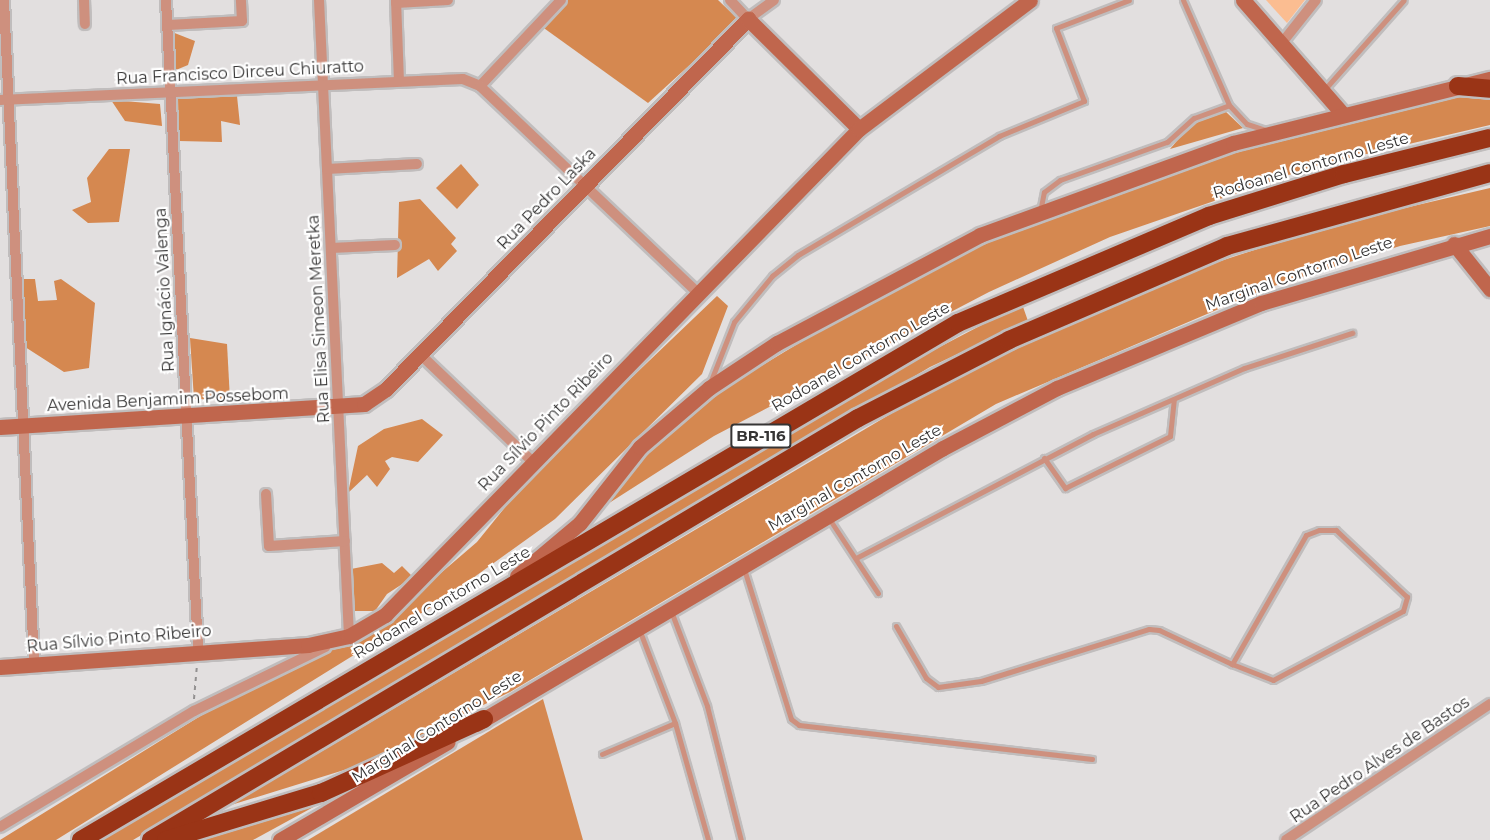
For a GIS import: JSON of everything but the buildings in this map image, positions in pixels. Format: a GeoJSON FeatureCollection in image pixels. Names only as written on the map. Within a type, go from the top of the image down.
{"type":"FeatureCollection","features":[{"type":"Feature","properties":{"kind":"highway"},"geometry":{"type":"LineString","coordinates":[[1458,86],[1490,89]]}},
{"type":"Feature","properties":{"kind":"highway","name":"Rodoanel Contorno Leste"},"geometry":{"type":"LineString","coordinates":[[81,840],[871,371],[1024,292],[1146,240],[1270,195],[1490,138]]}},
{"type":"Feature","properties":{"kind":"highway","name":"BR-116"},"geometry":{"type":"LineString","coordinates":[[151,840],[783,462],[947,370],[1091,301],[1227,246],[1490,173]]}},
{"type":"Feature","properties":{"kind":"highway"},"geometry":{"type":"LineString","coordinates":[[166,840],[321,793],[484,719]]}},
{"type":"Feature","properties":{"kind":"main road","name":"Rua Sílvio Pinto Ribeiro"},"geometry":{"type":"LineString","coordinates":[[0,667],[198,650],[308,645],[349,636],[402,602],[532,461],[859,129],[1030,0]]}},
{"type":"Feature","properties":{"kind":"main road"},"geometry":{"type":"LineString","coordinates":[[1242,0],[1342,113]]}},
{"type":"Feature","properties":{"kind":"main road"},"geometry":{"type":"LineString","coordinates":[[748,19],[859,129]]}},
{"type":"Feature","properties":{"kind":"main road","name":"Rua Pedro Laska"},"geometry":{"type":"LineString","coordinates":[[338,410],[376,398],[748,19]]}},
{"type":"Feature","properties":{"kind":"main road"},"geometry":{"type":"LineString","coordinates":[[496,594],[580,523],[640,447],[709,388],[871,292],[980,235],[1273,131],[1490,79]]}},
{"type":"Feature","properties":{"kind":"main road","name":"Marginal Contorno Leste"},"geometry":{"type":"LineString","coordinates":[[280,840],[374,789],[637,625],[1007,413],[1124,358],[1261,303],[1454,244],[1490,236]]}},
{"type":"Feature","properties":{"kind":"main road"},"geometry":{"type":"LineString","coordinates":[[1454,244],[1490,289]]}},
{"type":"Feature","properties":{"kind":"main road","name":"Avenida Benjamim Possebom"},"geometry":{"type":"LineString","coordinates":[[0,427],[338,410]]}},
{"type":"Feature","properties":{"kind":"street"},"geometry":{"type":"LineString","coordinates":[[3,0],[4,100],[34,664]]}},
{"type":"Feature","properties":{"kind":"street"},"geometry":{"type":"LineString","coordinates":[[84,0],[86,24]]}},
{"type":"Feature","properties":{"kind":"street","name":"Rua Ignácio Valenga"},"geometry":{"type":"LineString","coordinates":[[166,0],[198,650]]}},
{"type":"Feature","properties":{"kind":"street"},"geometry":{"type":"LineString","coordinates":[[168,25],[242,21],[241,0]]}},
{"type":"Feature","properties":{"kind":"street","name":"Rua Elisa Simeon Meretka"},"geometry":{"type":"LineString","coordinates":[[319,0],[349,636]]}},
{"type":"Feature","properties":{"kind":"street"},"geometry":{"type":"LineString","coordinates":[[399,81],[396,1],[448,0]]}},
{"type":"Feature","properties":{"kind":"street"},"geometry":{"type":"LineString","coordinates":[[561,0],[480,86],[697,292]]}},
{"type":"Feature","properties":{"kind":"street"},"geometry":{"type":"LineString","coordinates":[[730,0],[748,19]]}},
{"type":"Feature","properties":{"kind":"street","name":"Rua Pedro Laska"},"geometry":{"type":"LineString","coordinates":[[748,19],[774,0]]}},
{"type":"Feature","properties":{"kind":"street"},"geometry":{"type":"LineString","coordinates":[[1281,44],[1316,0]]}},
{"type":"Feature","properties":{"kind":"street","name":"Rua Francisco Dirceu Chiuratto"},"geometry":{"type":"LineString","coordinates":[[4,100],[452,78],[480,86]]}},
{"type":"Feature","properties":{"kind":"street"},"geometry":{"type":"LineString","coordinates":[[327,169],[417,164]]}},
{"type":"Feature","properties":{"kind":"street"},"geometry":{"type":"LineString","coordinates":[[331,249],[395,245]]}},
{"type":"Feature","properties":{"kind":"street"},"geometry":{"type":"LineString","coordinates":[[420,354],[532,461]]}},
{"type":"Feature","properties":{"kind":"street"},"geometry":{"type":"LineString","coordinates":[[266,494],[269,546],[345,542]]}},
{"type":"Feature","properties":{"kind":"street"},"geometry":{"type":"LineString","coordinates":[[0,826],[194,711],[349,636]]}},
{"type":"Feature","properties":{"kind":"street","name":"Rua Pedro Alves de Bastos"},"geometry":{"type":"LineString","coordinates":[[1286,840],[1490,704]]}},
{"type":"Feature","properties":{"kind":"lane"},"geometry":{"type":"LineString","coordinates":[[709,388],[734,322],[771,276],[798,255],[999,136],[1084,100],[1056,28],[1129,0]]}},
{"type":"Feature","properties":{"kind":"lane"},"geometry":{"type":"LineString","coordinates":[[1183,0],[1229,105],[1247,124],[1273,131]]}},
{"type":"Feature","properties":{"kind":"lane"},"geometry":{"type":"LineString","coordinates":[[1323,92],[1404,0]]}},
{"type":"Feature","properties":{"kind":"lane"},"geometry":{"type":"LineString","coordinates":[[1040,212],[1040,199],[1049,186],[1167,142],[1194,118],[1229,105]]}},
{"type":"Feature","properties":{"kind":"lane"},"geometry":{"type":"LineString","coordinates":[[856,558],[1044,458],[1174,399],[1244,368],[1352,333]]}},
{"type":"Feature","properties":{"kind":"lane"},"geometry":{"type":"LineString","coordinates":[[1044,458],[1065,488],[1170,436],[1174,399]]}},
{"type":"Feature","properties":{"kind":"lane"},"geometry":{"type":"LineString","coordinates":[[827,515],[878,593]]}},
{"type":"Feature","properties":{"kind":"lane"},"geometry":{"type":"LineString","coordinates":[[896,626],[926,678],[938,687],[981,681],[1149,629],[1232,664],[1273,680],[1403,611],[1407,597],[1336,530],[1318,530],[1306,535],[1232,664]]}},
{"type":"Feature","properties":{"kind":"lane"},"geometry":{"type":"LineString","coordinates":[[743,565],[791,719],[799,725],[1092,759]]}},
{"type":"Feature","properties":{"kind":"lane"},"geometry":{"type":"LineString","coordinates":[[670,606],[707,706],[741,840]]}},
{"type":"Feature","properties":{"kind":"lane"},"geometry":{"type":"LineString","coordinates":[[637,625],[675,723],[708,840]]}},
{"type":"Feature","properties":{"kind":"lane"},"geometry":{"type":"LineString","coordinates":[[602,754],[675,723]]}},
{"type":"Feature","properties":{"kind":"path"},"geometry":{"type":"LineString","coordinates":[[194,711],[198,650]]}},
{"type":"Feature","properties":{"kind":"shaded area"},"geometry":{"type":"Polygon","coordinates":[[[567,0],[718,0],[739,20],[648,103],[541,26],[567,0]]]}},
{"type":"Feature","properties":{"kind":"shaded area"},"geometry":{"type":"Polygon","coordinates":[[[1266,0],[1305,0],[1287,23],[1266,0]]]}},
{"type":"Feature","properties":{"kind":"shaded area"},"geometry":{"type":"Polygon","coordinates":[[[172,32],[195,41],[188,65],[176,70],[172,32]]]}},
{"type":"Feature","properties":{"kind":"shaded area"},"geometry":{"type":"Polygon","coordinates":[[[1459,91],[1490,95],[1490,125],[1315,166],[1110,237],[989,292],[714,436],[606,505],[643,452],[682,414],[905,279],[984,240],[1161,171],[1279,135],[1459,91]]]}},
{"type":"Feature","properties":{"kind":"shaded area"},"geometry":{"type":"Polygon","coordinates":[[[237,96],[240,125],[221,121],[222,142],[179,141],[178,98],[237,96]]]}},
{"type":"Feature","properties":{"kind":"shaded area"},"geometry":{"type":"Polygon","coordinates":[[[111,100],[160,104],[162,126],[125,121],[111,100]]]}},
{"type":"Feature","properties":{"kind":"shaded area"},"geometry":{"type":"Polygon","coordinates":[[[1225,111],[1243,128],[1170,149],[1193,122],[1225,111]]]}},
{"type":"Feature","properties":{"kind":"shaded area"},"geometry":{"type":"Polygon","coordinates":[[[109,149],[130,149],[119,222],[88,223],[72,210],[91,202],[87,178],[109,149]]]}},
{"type":"Feature","properties":{"kind":"shaded area"},"geometry":{"type":"Polygon","coordinates":[[[461,164],[479,185],[457,209],[436,188],[461,164]]]}},
{"type":"Feature","properties":{"kind":"shaded area"},"geometry":{"type":"Polygon","coordinates":[[[1490,188],[1490,226],[1400,246],[1268,288],[996,404],[510,692],[357,766],[231,805],[953,377],[1193,270],[1328,226],[1490,188]]]}},
{"type":"Feature","properties":{"kind":"shaded area"},"geometry":{"type":"Polygon","coordinates":[[[420,199],[456,238],[451,244],[457,251],[438,271],[429,259],[397,278],[399,202],[420,199]]]}},
{"type":"Feature","properties":{"kind":"shaded area"},"geometry":{"type":"Polygon","coordinates":[[[18,279],[35,279],[38,301],[57,300],[54,281],[61,279],[95,303],[89,368],[64,372],[22,345],[18,279]]]}},
{"type":"Feature","properties":{"kind":"shaded area"},"geometry":{"type":"Polygon","coordinates":[[[717,296],[728,306],[702,374],[555,519],[441,601],[56,840],[0,840],[202,715],[385,621],[477,542],[536,469],[717,296]]]}},
{"type":"Feature","properties":{"kind":"shaded area"},"geometry":{"type":"Polygon","coordinates":[[[1022,304],[1028,321],[930,367],[133,840],[97,840],[848,395],[1022,304]]]}},
{"type":"Feature","properties":{"kind":"shaded area"},"geometry":{"type":"Polygon","coordinates":[[[190,338],[227,344],[230,400],[194,399],[190,338]]]}},
{"type":"Feature","properties":{"kind":"shaded area"},"geometry":{"type":"Polygon","coordinates":[[[422,419],[443,435],[418,462],[392,457],[385,461],[390,469],[377,487],[367,475],[348,493],[358,446],[384,429],[422,419]]]}},
{"type":"Feature","properties":{"kind":"shaded area"},"geometry":{"type":"Polygon","coordinates":[[[382,563],[394,573],[402,566],[413,577],[387,594],[375,611],[353,611],[351,569],[382,563]]]}},
{"type":"Feature","properties":{"kind":"shaded area"},"geometry":{"type":"Polygon","coordinates":[[[543,699],[583,840],[308,840],[543,699]]]}},
{"type":"Feature","properties":{"kind":"shaded area"},"geometry":{"type":"Polygon","coordinates":[[[330,798],[253,840],[189,840],[330,798]]]}}]}
